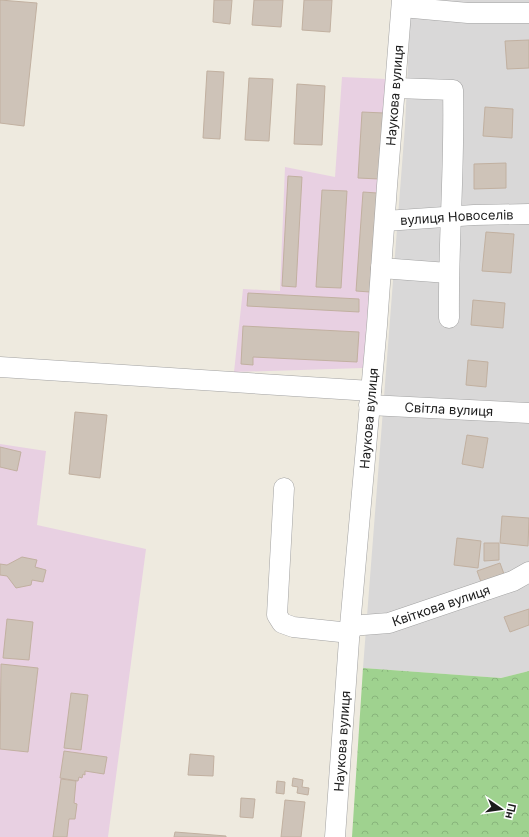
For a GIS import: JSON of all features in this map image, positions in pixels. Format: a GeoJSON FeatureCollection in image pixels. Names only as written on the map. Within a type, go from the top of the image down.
{"type":"FeatureCollection","features":[{"type":"Feature","properties":{"kind":"street"},"geometry":{"type":"LineString","coordinates":[[402,3],[468,13],[529,13]]}},
{"type":"Feature","properties":{"kind":"street","name":"Наукова вулиця"},"geometry":{"type":"LineString","coordinates":[[336,837],[350,629],[402,3]]}},
{"type":"Feature","properties":{"kind":"street"},"geometry":{"type":"LineString","coordinates":[[396,88],[454,90],[451,218],[448,272],[449,318]]}},
{"type":"Feature","properties":{"kind":"street","name":"вулиця Новоселів"},"geometry":{"type":"LineString","coordinates":[[385,221],[451,218],[474,215],[529,214]]}},
{"type":"Feature","properties":{"kind":"street"},"geometry":{"type":"LineString","coordinates":[[381,268],[448,272]]}},
{"type":"Feature","properties":{"kind":"street","name":"Світла вулиця"},"geometry":{"type":"LineString","coordinates":[[0,367],[529,413]]}},
{"type":"Feature","properties":{"kind":"street","name":"Квіткова вулиця"},"geometry":{"type":"LineString","coordinates":[[284,488],[277,615],[282,623],[293,628],[350,629],[389,623],[513,581],[529,572]]}},
{"type":"Feature","properties":{"kind":"shaded area"},"geometry":{"type":"Polygon","coordinates":[[[411,0],[529,0],[529,671],[501,678],[363,668],[405,126],[411,0]]]}},
{"type":"Feature","properties":{"kind":"shaded area"},"geometry":{"type":"Polygon","coordinates":[[[342,77],[386,79],[385,114],[363,368],[234,372],[243,289],[280,291],[285,167],[335,177],[342,77]]]}},
{"type":"Feature","properties":{"kind":"shaded area"},"geometry":{"type":"Polygon","coordinates":[[[0,444],[46,451],[37,525],[146,549],[108,837],[0,837],[0,444]]]}},
{"type":"Feature","properties":{"kind":"green space"},"geometry":{"type":"Polygon","coordinates":[[[363,668],[501,678],[529,671],[529,837],[352,837],[363,668]]]}},
{"type":"Feature","properties":{"kind":"building"},"geometry":{"type":"Polygon","coordinates":[[[0,0],[37,3],[24,126],[0,123],[0,0]]]}},
{"type":"Feature","properties":{"kind":"building"},"geometry":{"type":"Polygon","coordinates":[[[214,0],[232,0],[230,24],[213,22],[214,0]]]}},
{"type":"Feature","properties":{"kind":"building"},"geometry":{"type":"Polygon","coordinates":[[[254,0],[283,0],[281,27],[252,25],[254,0]]]}},
{"type":"Feature","properties":{"kind":"building"},"geometry":{"type":"Polygon","coordinates":[[[304,0],[332,0],[330,32],[302,30],[304,0]]]}},
{"type":"Feature","properties":{"kind":"building"},"geometry":{"type":"Polygon","coordinates":[[[529,40],[529,68],[507,69],[505,41],[529,40]]]}},
{"type":"Feature","properties":{"kind":"building"},"geometry":{"type":"Polygon","coordinates":[[[207,71],[224,72],[220,139],[203,138],[207,71]]]}},
{"type":"Feature","properties":{"kind":"building"},"geometry":{"type":"Polygon","coordinates":[[[249,78],[273,79],[269,141],[245,140],[249,78]]]}},
{"type":"Feature","properties":{"kind":"building"},"geometry":{"type":"Polygon","coordinates":[[[297,84],[325,86],[322,145],[294,144],[297,84]]]}},
{"type":"Feature","properties":{"kind":"building"},"geometry":{"type":"Polygon","coordinates":[[[485,107],[513,109],[512,138],[483,136],[485,107]]]}},
{"type":"Feature","properties":{"kind":"building"},"geometry":{"type":"Polygon","coordinates":[[[362,112],[384,113],[379,179],[358,178],[362,112]]]}},
{"type":"Feature","properties":{"kind":"building"},"geometry":{"type":"Polygon","coordinates":[[[506,163],[506,188],[474,189],[474,164],[506,163]]]}},
{"type":"Feature","properties":{"kind":"building"},"geometry":{"type":"Polygon","coordinates":[[[288,176],[302,177],[296,287],[282,286],[288,176]]]}},
{"type":"Feature","properties":{"kind":"building"},"geometry":{"type":"Polygon","coordinates":[[[322,190],[347,191],[341,288],[316,287],[322,190]]]}},
{"type":"Feature","properties":{"kind":"building"},"geometry":{"type":"Polygon","coordinates":[[[363,192],[377,193],[370,292],[356,291],[363,192]]]}},
{"type":"Feature","properties":{"kind":"building"},"geometry":{"type":"Polygon","coordinates":[[[486,232],[514,234],[511,273],[482,271],[486,232]]]}},
{"type":"Feature","properties":{"kind":"building"},"geometry":{"type":"Polygon","coordinates":[[[248,293],[359,299],[359,312],[247,306],[248,293]]]}},
{"type":"Feature","properties":{"kind":"building"},"geometry":{"type":"Polygon","coordinates":[[[473,300],[505,303],[503,328],[471,325],[473,300]]]}},
{"type":"Feature","properties":{"kind":"building"},"geometry":{"type":"Polygon","coordinates":[[[243,326],[359,332],[357,362],[253,357],[253,365],[241,364],[243,326]]]}},
{"type":"Feature","properties":{"kind":"building"},"geometry":{"type":"Polygon","coordinates":[[[468,360],[488,362],[486,387],[466,385],[468,360]]]}},
{"type":"Feature","properties":{"kind":"building"},"geometry":{"type":"Polygon","coordinates":[[[75,412],[107,415],[100,478],[69,474],[75,412]]]}},
{"type":"Feature","properties":{"kind":"building"},"geometry":{"type":"Polygon","coordinates":[[[467,435],[488,438],[483,468],[462,464],[467,435]]]}},
{"type":"Feature","properties":{"kind":"building"},"geometry":{"type":"Polygon","coordinates":[[[0,447],[21,452],[17,471],[0,467],[0,447]]]}},
{"type":"Feature","properties":{"kind":"building"},"geometry":{"type":"Polygon","coordinates":[[[502,516],[529,518],[528,546],[500,543],[502,516]]]}},
{"type":"Feature","properties":{"kind":"building"},"geometry":{"type":"Polygon","coordinates":[[[457,538],[481,541],[478,568],[454,565],[457,538]]]}},
{"type":"Feature","properties":{"kind":"building"},"geometry":{"type":"Polygon","coordinates":[[[484,543],[499,543],[499,560],[484,561],[484,543]]]}},
{"type":"Feature","properties":{"kind":"building"},"geometry":{"type":"Polygon","coordinates":[[[22,557],[37,560],[35,567],[46,570],[43,582],[32,580],[31,585],[16,588],[7,576],[0,575],[0,564],[7,565],[22,557]]]}},
{"type":"Feature","properties":{"kind":"building"},"geometry":{"type":"Polygon","coordinates":[[[500,563],[504,574],[481,582],[477,571],[500,563]]]}},
{"type":"Feature","properties":{"kind":"building"},"geometry":{"type":"Polygon","coordinates":[[[529,609],[529,625],[510,632],[504,617],[529,609]]]}},
{"type":"Feature","properties":{"kind":"building"},"geometry":{"type":"Polygon","coordinates":[[[7,619],[33,622],[29,660],[3,658],[7,619]]]}},
{"type":"Feature","properties":{"kind":"building"},"geometry":{"type":"Polygon","coordinates":[[[1,664],[38,668],[28,752],[0,749],[1,664]]]}},
{"type":"Feature","properties":{"kind":"building"},"geometry":{"type":"Polygon","coordinates":[[[71,693],[88,695],[81,750],[64,748],[71,693]]]}},
{"type":"Feature","properties":{"kind":"building"},"geometry":{"type":"Polygon","coordinates":[[[64,751],[107,757],[104,774],[85,771],[85,775],[83,774],[82,778],[79,777],[78,781],[60,778],[64,751]]]}},
{"type":"Feature","properties":{"kind":"building"},"geometry":{"type":"Polygon","coordinates":[[[190,754],[214,756],[213,776],[188,775],[190,754]]]}},
{"type":"Feature","properties":{"kind":"building"},"geometry":{"type":"Polygon","coordinates":[[[293,778],[303,780],[302,787],[309,788],[308,795],[297,793],[298,787],[292,786],[293,778]]]}},
{"type":"Feature","properties":{"kind":"building"},"geometry":{"type":"Polygon","coordinates":[[[61,779],[76,781],[74,803],[77,804],[75,819],[69,819],[67,837],[53,837],[61,779]]]}},
{"type":"Feature","properties":{"kind":"building"},"geometry":{"type":"Polygon","coordinates":[[[277,781],[285,782],[284,794],[276,793],[277,781]]]}},
{"type":"Feature","properties":{"kind":"building"},"geometry":{"type":"Polygon","coordinates":[[[241,798],[255,799],[253,818],[240,817],[241,798]]]}},
{"type":"Feature","properties":{"kind":"building"},"geometry":{"type":"Polygon","coordinates":[[[285,800],[305,802],[301,837],[281,837],[285,800]]]}},
{"type":"Feature","properties":{"kind":"building"},"geometry":{"type":"Polygon","coordinates":[[[175,832],[226,836],[226,837],[174,837],[175,832]]]}}]}
